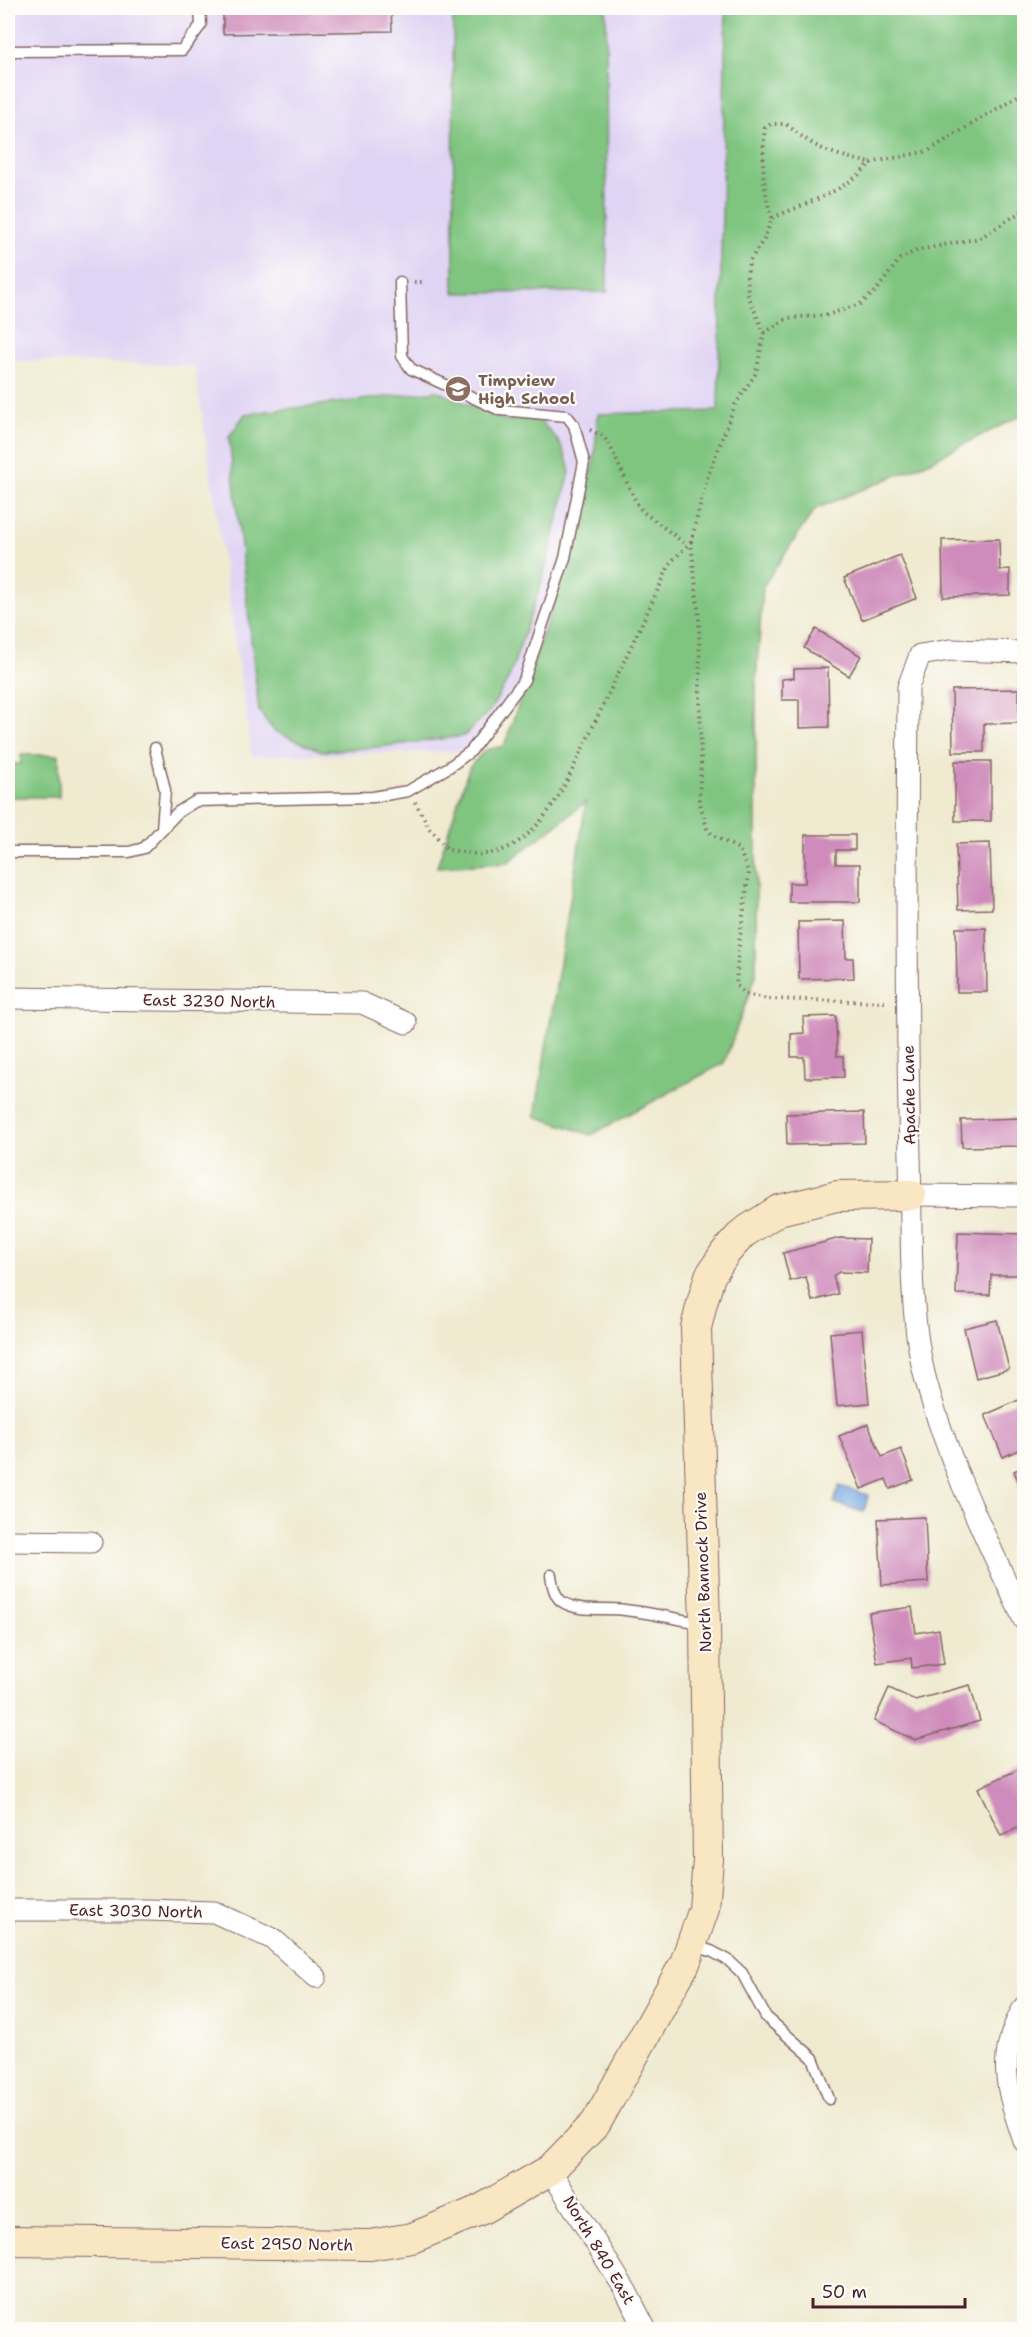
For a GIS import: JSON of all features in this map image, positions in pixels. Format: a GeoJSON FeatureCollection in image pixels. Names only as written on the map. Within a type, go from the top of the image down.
{"type":"FeatureCollection","features":[{"type":"Feature","properties":{"kind":"street","name":"Apache Lane"},"geometry":{"type":"LineString","coordinates":[[1024,652],[950,650],[920,655],[908,687],[906,1002],[917,1327],[925,1380],[965,1495],[1024,1620]]}},
{"type":"Feature","properties":{"kind":"street","name":"East 3230 North"},"geometry":{"type":"LineString","coordinates":[[8,998],[362,1003],[406,1023]]}},
{"type":"Feature","properties":{"kind":"street","name":"North Bannock Drive"},"geometry":{"type":"LineString","coordinates":[[550,2170],[596,2122],[685,1963],[704,1910],[708,1860],[705,1624],[696,1328],[710,1276],[725,1253],[743,1233],[779,1210],[803,1203],[837,1196],[911,1194],[1024,1196]]}},
{"type":"Feature","properties":{"kind":"street"},"geometry":{"type":"LineString","coordinates":[[8,1541],[91,1542]]}},
{"type":"Feature","properties":{"kind":"street","name":"East 3030 North"},"geometry":{"type":"LineString","coordinates":[[8,1910],[214,1912],[273,1939],[316,1977]]}},
{"type":"Feature","properties":{"kind":"street"},"geometry":{"type":"LineString","coordinates":[[1024,2007],[1008,2044],[1006,2062],[1008,2091],[1024,2141]]}},
{"type":"Feature","properties":{"kind":"street","name":"East 2950 North"},"geometry":{"type":"LineString","coordinates":[[8,2241],[370,2246],[412,2238],[480,2210],[550,2170]]}},
{"type":"Feature","properties":{"kind":"street","name":"North 840 East"},"geometry":{"type":"LineString","coordinates":[[550,2170],[626,2291],[646,2330]]}},
{"type":"Feature","properties":{"kind":"lane"},"geometry":{"type":"LineString","coordinates":[[8,51],[183,50],[201,25],[200,8]]}},
{"type":"Feature","properties":{"kind":"lane"},"geometry":{"type":"LineString","coordinates":[[8,852],[129,852],[144,848],[178,812],[196,801],[373,797],[408,791],[471,751],[524,680],[565,558],[584,462],[574,424],[567,416],[500,410],[411,369],[402,356],[400,282]]}},
{"type":"Feature","properties":{"kind":"lane"},"geometry":{"type":"LineString","coordinates":[[155,748],[165,790],[162,829]]}},
{"type":"Feature","properties":{"kind":"lane"},"geometry":{"type":"LineString","coordinates":[[551,1575],[558,1599],[567,1605],[580,1608],[628,1610],[705,1624]]}},
{"type":"Feature","properties":{"kind":"lane"},"geometry":{"type":"LineString","coordinates":[[692,1945],[728,1960],[742,1973],[766,2017],[813,2058],[829,2098]]}},
{"type":"Feature","properties":{"kind":"path"},"geometry":{"type":"LineString","coordinates":[[887,1002],[768,999],[745,994],[736,985],[739,943],[750,873],[739,849],[712,834],[706,828],[699,800],[701,766],[699,617],[689,544],[706,481],[735,405],[756,373],[764,333],[748,295],[747,276],[750,262],[764,239],[772,218],[765,196],[763,151],[765,128],[771,124],[786,124],[807,142],[825,152],[870,163],[928,151],[1024,92]]}},
{"type":"Feature","properties":{"kind":"path"},"geometry":{"type":"LineString","coordinates":[[772,218],[821,198],[862,173],[870,163]]}},
{"type":"Feature","properties":{"kind":"path"},"geometry":{"type":"LineString","coordinates":[[764,333],[788,318],[827,315],[860,304],[876,291],[900,259],[918,250],[980,238],[1024,210]]}},
{"type":"Feature","properties":{"kind":"path"},"geometry":{"type":"LineString","coordinates":[[609,444],[642,511],[689,544]]}},
{"type":"Feature","properties":{"kind":"path"},"geometry":{"type":"LineString","coordinates":[[408,791],[430,829],[448,850],[484,854],[510,847],[529,834],[554,806],[671,562],[689,544]]}},
{"type":"Feature","properties":{"kind":"shaded area","name":"Timpview High School"},"geometry":{"type":"Polygon","coordinates":[[[8,8],[726,8],[718,411],[598,414],[594,461],[568,562],[527,682],[471,751],[252,756],[195,366],[8,360],[8,8]]]}},
{"type":"Feature","properties":{"kind":"green space"},"geometry":{"type":"Polygon","coordinates":[[[453,8],[606,8],[607,292],[454,293],[453,8]]]}},
{"type":"Feature","properties":{"kind":"green space"},"geometry":{"type":"Polygon","coordinates":[[[726,8],[1024,8],[1024,414],[924,464],[815,509],[763,586],[756,683],[756,975],[724,1063],[591,1135],[535,1116],[586,802],[507,863],[437,867],[469,768],[485,750],[504,746],[568,562],[594,461],[598,414],[718,411],[726,8]]]}},
{"type":"Feature","properties":{"kind":"green space"},"geometry":{"type":"Polygon","coordinates":[[[437,391],[503,420],[539,420],[563,449],[570,472],[543,578],[509,678],[491,709],[464,736],[378,747],[322,751],[274,731],[259,711],[229,437],[245,414],[437,391]]]}},
{"type":"Feature","properties":{"kind":"green space"},"geometry":{"type":"Polygon","coordinates":[[[21,755],[59,755],[59,797],[8,797],[8,764],[21,764],[21,755]]]}},
{"type":"Feature","properties":{"kind":"water"},"geometry":{"type":"Polygon","coordinates":[[[839,1486],[868,1495],[864,1512],[834,1503],[839,1486]]]}},
{"type":"Feature","properties":{"kind":"building"},"geometry":{"type":"Polygon","coordinates":[[[223,8],[391,8],[392,31],[223,34],[223,8]]]}},
{"type":"Feature","properties":{"kind":"building"},"geometry":{"type":"Polygon","coordinates":[[[999,539],[1000,570],[1010,569],[1010,595],[943,597],[942,540],[999,539]]]}},
{"type":"Feature","properties":{"kind":"building"},"geometry":{"type":"Polygon","coordinates":[[[900,555],[917,598],[862,620],[844,578],[900,555]]]}},
{"type":"Feature","properties":{"kind":"building"},"geometry":{"type":"Polygon","coordinates":[[[816,629],[861,656],[849,676],[804,648],[816,629]]]}},
{"type":"Feature","properties":{"kind":"building"},"geometry":{"type":"Polygon","coordinates":[[[828,668],[829,727],[799,728],[799,700],[782,700],[782,679],[794,678],[794,669],[828,668]]]}},
{"type":"Feature","properties":{"kind":"building"},"geometry":{"type":"Polygon","coordinates":[[[1019,689],[1019,723],[984,724],[984,752],[953,752],[952,690],[1019,689]]]}},
{"type":"Feature","properties":{"kind":"building"},"geometry":{"type":"Polygon","coordinates":[[[955,761],[991,761],[991,821],[955,821],[955,761]]]}},
{"type":"Feature","properties":{"kind":"building"},"geometry":{"type":"Polygon","coordinates":[[[805,835],[855,835],[855,850],[836,850],[836,864],[860,864],[860,902],[789,902],[789,883],[805,883],[805,835]]]}},
{"type":"Feature","properties":{"kind":"building"},"geometry":{"type":"Polygon","coordinates":[[[990,843],[992,909],[958,910],[956,844],[990,843]]]}},
{"type":"Feature","properties":{"kind":"building"},"geometry":{"type":"Polygon","coordinates":[[[845,921],[846,958],[853,958],[854,978],[799,979],[798,922],[845,921]]]}},
{"type":"Feature","properties":{"kind":"building"},"geometry":{"type":"Polygon","coordinates":[[[956,928],[986,928],[987,992],[957,992],[956,928]]]}},
{"type":"Feature","properties":{"kind":"building"},"geometry":{"type":"Polygon","coordinates":[[[836,1016],[837,1056],[843,1056],[844,1077],[805,1078],[804,1057],[791,1057],[791,1034],[804,1033],[803,1017],[836,1016]]]}},
{"type":"Feature","properties":{"kind":"building"},"geometry":{"type":"Polygon","coordinates":[[[864,1112],[865,1143],[787,1145],[786,1114],[864,1112]]]}},
{"type":"Feature","properties":{"kind":"building"},"geometry":{"type":"Polygon","coordinates":[[[1020,1118],[1021,1146],[962,1147],[961,1120],[1020,1118]]]}},
{"type":"Feature","properties":{"kind":"building"},"geometry":{"type":"Polygon","coordinates":[[[958,1232],[1024,1234],[1024,1275],[991,1275],[990,1295],[956,1294],[958,1232]]]}},
{"type":"Feature","properties":{"kind":"building"},"geometry":{"type":"Polygon","coordinates":[[[840,1238],[868,1239],[867,1273],[839,1272],[833,1276],[838,1294],[812,1301],[806,1277],[790,1281],[783,1253],[840,1238]]]}},
{"type":"Feature","properties":{"kind":"building"},"geometry":{"type":"Polygon","coordinates":[[[997,1320],[1009,1369],[976,1378],[964,1328],[997,1320]]]}},
{"type":"Feature","properties":{"kind":"building"},"geometry":{"type":"Polygon","coordinates":[[[862,1330],[869,1403],[837,1406],[830,1333],[862,1330]]]}},
{"type":"Feature","properties":{"kind":"building"},"geometry":{"type":"Polygon","coordinates":[[[1021,1399],[1024,1407],[1024,1447],[1003,1457],[985,1415],[1021,1399]]]}},
{"type":"Feature","properties":{"kind":"building"},"geometry":{"type":"Polygon","coordinates":[[[868,1424],[882,1457],[901,1449],[913,1480],[890,1489],[886,1479],[861,1489],[839,1436],[868,1424]]]}},
{"type":"Feature","properties":{"kind":"building"},"geometry":{"type":"Polygon","coordinates":[[[1024,1467],[1024,1496],[1014,1471],[1024,1467]]]}},
{"type":"Feature","properties":{"kind":"building"},"geometry":{"type":"Polygon","coordinates":[[[925,1517],[928,1582],[882,1585],[878,1519],[925,1517]]]}},
{"type":"Feature","properties":{"kind":"building"},"geometry":{"type":"Polygon","coordinates":[[[912,1607],[916,1633],[939,1629],[944,1664],[912,1668],[911,1658],[877,1663],[869,1613],[912,1607]]]}},
{"type":"Feature","properties":{"kind":"building"},"geometry":{"type":"Polygon","coordinates":[[[970,1685],[980,1721],[915,1740],[874,1721],[889,1688],[915,1700],[970,1685]]]}},
{"type":"Feature","properties":{"kind":"building"},"geometry":{"type":"Polygon","coordinates":[[[1024,1767],[1024,1793],[1020,1796],[1024,1806],[1024,1825],[1001,1836],[978,1788],[1024,1767]]]}},
{"type":"Feature","properties":{"kind":"building"},"geometry":{"type":"Polygon","coordinates":[[[1024,1873],[1024,1891],[1017,1877],[1024,1873]]]}},
{"type":"Feature","properties":{"kind":"place","name":"Timpview High School"},"geometry":{"type":"Point","coordinates":[458,389]}}]}
